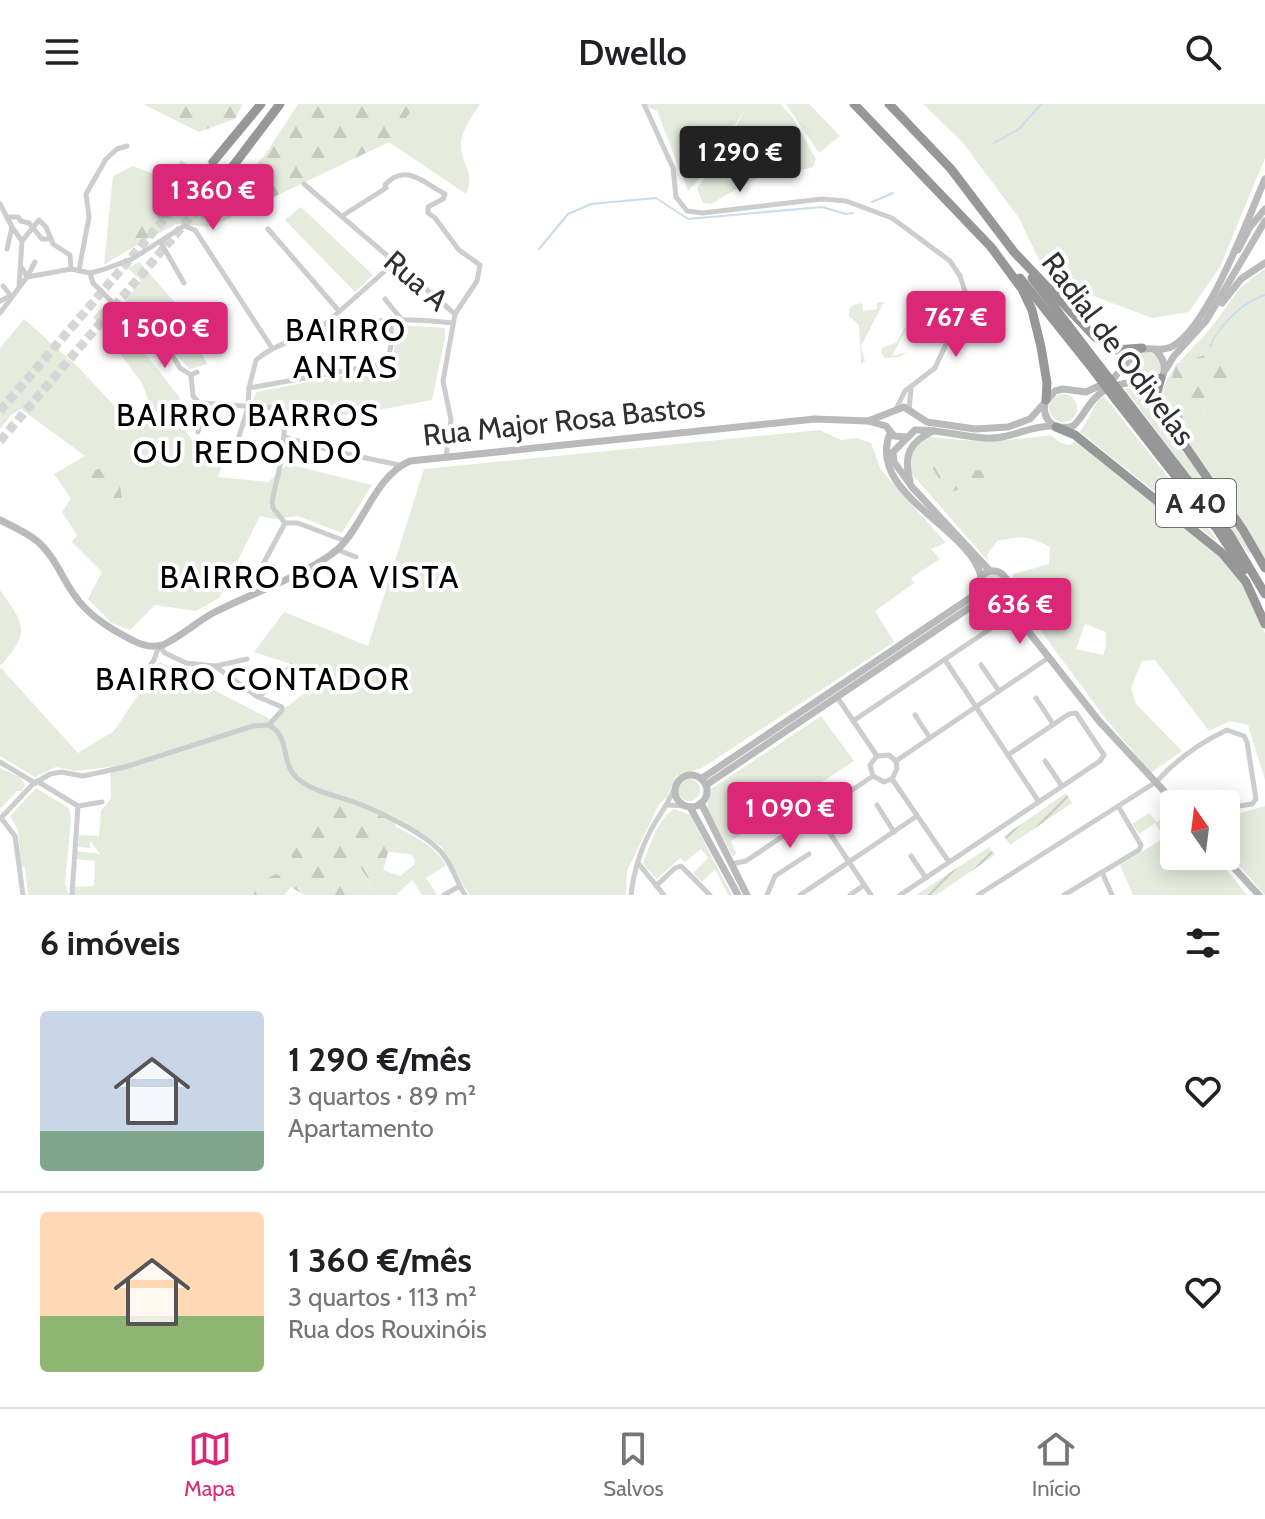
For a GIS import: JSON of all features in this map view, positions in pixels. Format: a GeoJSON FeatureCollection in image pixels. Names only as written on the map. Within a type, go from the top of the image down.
{"type":"FeatureCollection","features":[{"type":"Feature","properties":{"kind":"highway"},"geometry":{"type":"LineString","coordinates":[[213,162],[261,104]]}},
{"type":"Feature","properties":{"kind":"highway"},"geometry":{"type":"LineString","coordinates":[[227,174],[282,104]]}},
{"type":"Feature","properties":{"kind":"highway"},"geometry":{"type":"LineString","coordinates":[[854,104],[1004,262],[1032,310],[1047,383],[1045,402]]}},
{"type":"Feature","properties":{"kind":"highway"},"geometry":{"type":"LineString","coordinates":[[889,104],[951,169],[1014,252],[1106,346],[1120,350],[1146,348]]}},
{"type":"Feature","properties":{"kind":"highway","name":"Radial de Odivelas"},"geometry":{"type":"LineString","coordinates":[[1014,252],[1098,370]]}},
{"type":"Feature","properties":{"kind":"highway","name":"Radial de Odivelas"},"geometry":{"type":"LineString","coordinates":[[1004,262],[1030,288],[1098,370],[1230,535],[1265,594]]}},
{"type":"Feature","properties":{"kind":"highway"},"geometry":{"type":"LineString","coordinates":[[1162,377],[1156,395],[1162,412],[1243,530],[1265,568]]}},
{"type":"Feature","properties":{"kind":"highway","name":"Radial de Odivelas"},"geometry":{"type":"LineString","coordinates":[[1120,398],[1223,538],[1246,574],[1265,613]]}},
{"type":"Feature","properties":{"kind":"highway"},"geometry":{"type":"LineString","coordinates":[[1055,426],[1075,435],[1214,545],[1246,582],[1265,624]]}},
{"type":"Feature","properties":{"kind":"main road"},"geometry":{"type":"LineString","coordinates":[[868,421],[897,407],[912,411],[927,422],[993,429],[1030,419],[1055,391],[1086,392],[1101,386],[1117,376],[1129,357],[1146,348],[1166,349],[1181,340],[1198,320],[1213,294],[1265,179]]}},
{"type":"Feature","properties":{"kind":"main road"},"geometry":{"type":"LineString","coordinates":[[1181,340],[1209,307],[1250,227],[1265,209]]}},
{"type":"Feature","properties":{"kind":"main road"},"geometry":{"type":"LineString","coordinates":[[990,571],[912,487],[893,458],[895,449],[915,430],[985,438],[1015,434],[1039,426],[1071,426],[1098,394],[1119,384],[1152,385],[1201,329],[1265,221]]}},
{"type":"Feature","properties":{"kind":"main road"},"geometry":{"type":"LineString","coordinates":[[1214,309],[1241,279],[1265,263]]}},
{"type":"Feature","properties":{"kind":"main road"},"geometry":{"type":"LineString","coordinates":[[1146,348],[1161,356],[1165,366],[1162,377]]}},
{"type":"Feature","properties":{"kind":"main road"},"geometry":{"type":"LineString","coordinates":[[1129,357],[1128,374],[1139,385]]}},
{"type":"Feature","properties":{"kind":"main road"},"geometry":{"type":"LineString","coordinates":[[1070,390],[1081,401],[1081,417]]}},
{"type":"Feature","properties":{"kind":"main road"},"geometry":{"type":"LineString","coordinates":[[1045,402],[1045,416],[1055,426]]}},
{"type":"Feature","properties":{"kind":"main road"},"geometry":{"type":"LineString","coordinates":[[912,411],[917,418],[915,430]]}},
{"type":"Feature","properties":{"kind":"main road"},"geometry":{"type":"LineString","coordinates":[[888,414],[887,462],[895,481],[972,559],[981,576]]}},
{"type":"Feature","properties":{"kind":"main road","name":"Rua Major Rosa Bastos"},"geometry":{"type":"LineString","coordinates":[[159,646],[212,614],[314,565],[337,549],[358,526],[387,478],[399,465],[410,461],[815,419],[868,421]]}},
{"type":"Feature","properties":{"kind":"main road"},"geometry":{"type":"LineString","coordinates":[[868,421],[906,437]]}},
{"type":"Feature","properties":{"kind":"main road"},"geometry":{"type":"LineString","coordinates":[[912,487],[908,451],[917,439],[936,430]]}},
{"type":"Feature","properties":{"kind":"main road"},"geometry":{"type":"LineString","coordinates":[[0,520],[25,533],[44,548],[77,599],[92,613],[130,639],[159,646]]}},
{"type":"Feature","properties":{"kind":"main road"},"geometry":{"type":"LineString","coordinates":[[990,571],[1000,572],[1008,580],[1008,590],[1002,598],[993,601],[981,595],[978,584],[981,576],[990,571]]}},
{"type":"Feature","properties":{"kind":"main road"},"geometry":{"type":"LineString","coordinates":[[703,782],[837,697],[981,595]]}},
{"type":"Feature","properties":{"kind":"main road"},"geometry":{"type":"LineString","coordinates":[[703,782],[981,595]]}},
{"type":"Feature","properties":{"kind":"main road"},"geometry":{"type":"LineString","coordinates":[[1002,598],[1124,750],[1163,790]]}},
{"type":"Feature","properties":{"kind":"main road"},"geometry":{"type":"LineString","coordinates":[[703,782],[687,775],[679,780],[675,787],[677,800],[687,806],[738,895]]}},
{"type":"Feature","properties":{"kind":"main road"},"geometry":{"type":"LineString","coordinates":[[687,806],[701,803],[706,795],[703,782]]}},
{"type":"Feature","properties":{"kind":"main road"},"geometry":{"type":"LineString","coordinates":[[701,803],[747,895]]}},
{"type":"Feature","properties":{"kind":"main road"},"geometry":{"type":"LineString","coordinates":[[1236,870],[1259,895]]}},
{"type":"Feature","properties":{"kind":"street"},"geometry":{"type":"LineString","coordinates":[[644,104],[673,168],[676,197],[687,211],[703,213],[822,199],[846,201],[892,218],[950,261],[965,291],[963,307],[935,368],[905,391],[897,407]]}},
{"type":"Feature","properties":{"kind":"street"},"geometry":{"type":"LineString","coordinates":[[79,270],[89,217],[86,194],[106,159],[117,149],[127,146]]}},
{"type":"Feature","properties":{"kind":"street"},"geometry":{"type":"LineString","coordinates":[[342,216],[386,188],[396,176],[412,173],[445,194],[443,199],[428,207],[428,213],[459,250],[480,265],[477,281],[455,314]]}},
{"type":"Feature","properties":{"kind":"street","name":"Rua A"},"geometry":{"type":"LineString","coordinates":[[304,184],[455,314],[443,381],[451,420],[446,457]]}},
{"type":"Feature","properties":{"kind":"street"},"geometry":{"type":"LineString","coordinates":[[0,204],[22,241]]}},
{"type":"Feature","properties":{"kind":"street"},"geometry":{"type":"LineString","coordinates":[[7,217],[18,217],[29,223],[42,239],[51,239]]}},
{"type":"Feature","properties":{"kind":"street"},"geometry":{"type":"LineString","coordinates":[[19,287],[22,241],[39,220],[46,227],[53,244],[70,255],[71,269]]}},
{"type":"Feature","properties":{"kind":"street"},"geometry":{"type":"LineString","coordinates":[[27,277],[71,269],[90,273],[132,259],[184,226],[189,227],[195,230],[272,348]]}},
{"type":"Feature","properties":{"kind":"street"},"geometry":{"type":"LineString","coordinates":[[7,249],[12,227]]}},
{"type":"Feature","properties":{"kind":"street"},"geometry":{"type":"LineString","coordinates":[[268,229],[339,311]]}},
{"type":"Feature","properties":{"kind":"street"},"geometry":{"type":"LineString","coordinates":[[161,243],[184,283]]}},
{"type":"Feature","properties":{"kind":"street"},"geometry":{"type":"LineString","coordinates":[[0,313],[35,262]]}},
{"type":"Feature","properties":{"kind":"street"},"geometry":{"type":"LineString","coordinates":[[313,334],[394,263]]}},
{"type":"Feature","properties":{"kind":"street"},"geometry":{"type":"LineString","coordinates":[[22,268],[27,277]]}},
{"type":"Feature","properties":{"kind":"street"},"geometry":{"type":"LineString","coordinates":[[90,273],[93,283],[138,327],[170,351],[180,368],[194,374],[193,396],[196,401],[274,408],[285,422],[272,501],[273,508],[285,523]]}},
{"type":"Feature","properties":{"kind":"street"},"geometry":{"type":"LineString","coordinates":[[3,286],[11,296]]}},
{"type":"Feature","properties":{"kind":"street"},"geometry":{"type":"LineString","coordinates":[[0,301],[11,296]]}},
{"type":"Feature","properties":{"kind":"street"},"geometry":{"type":"LineString","coordinates":[[385,299],[402,320]]}},
{"type":"Feature","properties":{"kind":"street"},"geometry":{"type":"LineString","coordinates":[[249,388],[383,364],[391,349],[391,320]]}},
{"type":"Feature","properties":{"kind":"street"},"geometry":{"type":"LineString","coordinates":[[235,450],[248,407],[256,360],[272,348],[313,334],[391,320],[453,323]]}},
{"type":"Feature","properties":{"kind":"street"},"geometry":{"type":"LineString","coordinates":[[912,411],[909,392],[913,385]]}},
{"type":"Feature","properties":{"kind":"street"},"geometry":{"type":"LineString","coordinates":[[198,432],[205,404]]}},
{"type":"Feature","properties":{"kind":"street"},"geometry":{"type":"LineString","coordinates":[[284,437],[399,465]]}},
{"type":"Feature","properties":{"kind":"street"},"geometry":{"type":"LineString","coordinates":[[285,523],[298,523],[345,541]]}},
{"type":"Feature","properties":{"kind":"street"},"geometry":{"type":"LineString","coordinates":[[256,592],[261,568],[285,523]]}},
{"type":"Feature","properties":{"kind":"street"},"geometry":{"type":"LineString","coordinates":[[337,549],[356,557]]}},
{"type":"Feature","properties":{"kind":"street"},"geometry":{"type":"LineString","coordinates":[[853,721],[993,627]]}},
{"type":"Feature","properties":{"kind":"street"},"geometry":{"type":"LineString","coordinates":[[132,691],[154,660],[159,646],[165,653],[186,663],[215,666],[247,659]]}},
{"type":"Feature","properties":{"kind":"street"},"geometry":{"type":"LineString","coordinates":[[896,761],[1048,658]]}},
{"type":"Feature","properties":{"kind":"street"},"geometry":{"type":"LineString","coordinates":[[945,660],[1039,802]]}},
{"type":"Feature","properties":{"kind":"street"},"geometry":{"type":"LineString","coordinates":[[981,665],[999,691]]}},
{"type":"Feature","properties":{"kind":"street"},"geometry":{"type":"LineString","coordinates":[[215,666],[259,697],[282,708],[269,725]]}},
{"type":"Feature","properties":{"kind":"street"},"geometry":{"type":"LineString","coordinates":[[259,697],[291,666]]}},
{"type":"Feature","properties":{"kind":"street"},"geometry":{"type":"LineString","coordinates":[[837,697],[877,756]]}},
{"type":"Feature","properties":{"kind":"street"},"geometry":{"type":"LineString","coordinates":[[1036,698],[1054,724]]}},
{"type":"Feature","properties":{"kind":"street"},"geometry":{"type":"LineString","coordinates":[[900,895],[1100,761],[1104,755],[1076,713],[1069,714],[1008,755]]}},
{"type":"Feature","properties":{"kind":"street"},"geometry":{"type":"LineString","coordinates":[[915,715],[930,738]]}},
{"type":"Feature","properties":{"kind":"street"},"geometry":{"type":"LineString","coordinates":[[23,895],[15,836],[0,819],[36,782],[53,773],[83,776],[125,767],[253,726],[269,725],[282,737],[290,767],[297,777],[329,795],[356,803],[389,819],[432,844],[445,858],[465,895]]}},
{"type":"Feature","properties":{"kind":"street"},"geometry":{"type":"LineString","coordinates":[[978,895],[1156,782],[1175,762],[1199,744],[1227,730],[1244,736],[1247,742],[1256,799],[1252,804],[1240,806]]}},
{"type":"Feature","properties":{"kind":"street"},"geometry":{"type":"LineString","coordinates":[[885,754],[896,761],[897,772],[892,779],[884,782],[873,776],[870,765],[877,756],[885,754]]}},
{"type":"Feature","properties":{"kind":"street"},"geometry":{"type":"LineString","coordinates":[[1045,761],[1062,786]]}},
{"type":"Feature","properties":{"kind":"street"},"geometry":{"type":"LineString","coordinates":[[0,762],[78,806],[102,802]]}},
{"type":"Feature","properties":{"kind":"street"},"geometry":{"type":"LineString","coordinates":[[731,865],[746,861],[873,776]]}},
{"type":"Feature","properties":{"kind":"street"},"geometry":{"type":"LineString","coordinates":[[892,779],[949,862]]}},
{"type":"Feature","properties":{"kind":"street"},"geometry":{"type":"LineString","coordinates":[[631,895],[635,870],[648,836],[668,805],[675,787]]}},
{"type":"Feature","properties":{"kind":"street"},"geometry":{"type":"LineString","coordinates":[[668,805],[687,806]]}},
{"type":"Feature","properties":{"kind":"street"},"geometry":{"type":"LineString","coordinates":[[877,805],[894,832]]}},
{"type":"Feature","properties":{"kind":"street"},"geometry":{"type":"LineString","coordinates":[[72,895],[78,806]]}},
{"type":"Feature","properties":{"kind":"street"},"geometry":{"type":"LineString","coordinates":[[1068,894],[1139,850],[1141,845],[1118,806]]}},
{"type":"Feature","properties":{"kind":"street"},"geometry":{"type":"LineString","coordinates":[[817,814],[871,895]]}},
{"type":"Feature","properties":{"kind":"street"},"geometry":{"type":"LineString","coordinates":[[800,895],[917,816]]}},
{"type":"Feature","properties":{"kind":"street"},"geometry":{"type":"LineString","coordinates":[[767,895],[775,876],[809,854]]}},
{"type":"Feature","properties":{"kind":"street"},"geometry":{"type":"LineString","coordinates":[[911,856],[926,878]]}},
{"type":"Feature","properties":{"kind":"street"},"geometry":{"type":"LineString","coordinates":[[737,876],[746,861]]}},
{"type":"Feature","properties":{"kind":"street"},"geometry":{"type":"LineString","coordinates":[[638,863],[664,895]]}},
{"type":"Feature","properties":{"kind":"street"},"geometry":{"type":"LineString","coordinates":[[656,886],[681,866],[710,895]]}},
{"type":"Feature","properties":{"kind":"street"},"geometry":{"type":"LineString","coordinates":[[635,870],[648,878]]}},
{"type":"Feature","properties":{"kind":"street"},"geometry":{"type":"LineString","coordinates":[[1102,872],[1112,895]]}},
{"type":"Feature","properties":{"kind":"street"},"geometry":{"type":"LineString","coordinates":[[633,880],[640,876],[648,878]]}},
{"type":"Feature","properties":{"kind":"street"},"geometry":{"type":"LineString","coordinates":[[850,895],[864,885]]}},
{"type":"Feature","properties":{"kind":"street"},"geometry":{"type":"LineString","coordinates":[[444,895],[460,886]]}},
{"type":"Feature","properties":{"kind":"green space"},"geometry":{"type":"Polygon","coordinates":[[[143,104],[243,104],[235,119],[199,132],[143,104]]]}},
{"type":"Feature","properties":{"kind":"green space"},"geometry":{"type":"Polygon","coordinates":[[[298,104],[315,104],[263,158],[298,104]]]}},
{"type":"Feature","properties":{"kind":"green space"},"geometry":{"type":"Polygon","coordinates":[[[315,104],[416,104],[389,142],[211,227],[176,224],[123,253],[181,160],[220,187],[232,189],[315,104]]]}},
{"type":"Feature","properties":{"kind":"green space"},"geometry":{"type":"Polygon","coordinates":[[[416,104],[480,104],[462,140],[462,152],[469,174],[466,194],[389,142],[416,104]]]}},
{"type":"Feature","properties":{"kind":"green space"},"geometry":{"type":"Polygon","coordinates":[[[641,104],[780,104],[793,118],[816,159],[813,167],[766,176],[711,204],[703,203],[697,189],[744,111],[703,175],[688,191],[657,111],[641,104]]]}},
{"type":"Feature","properties":{"kind":"green space"},"geometry":{"type":"Polygon","coordinates":[[[786,104],[809,104],[840,136],[819,153],[786,104]]]}},
{"type":"Feature","properties":{"kind":"green space"},"geometry":{"type":"Polygon","coordinates":[[[923,104],[1265,104],[1265,158],[1220,267],[1189,312],[1152,318],[1059,283],[1040,262],[1019,218],[963,143],[923,104]]]}},
{"type":"Feature","properties":{"kind":"green space"},"geometry":{"type":"Polygon","coordinates":[[[133,166],[169,180],[123,253],[104,265],[113,176],[133,166]]]}},
{"type":"Feature","properties":{"kind":"green space"},"geometry":{"type":"Polygon","coordinates":[[[301,207],[373,275],[355,292],[285,220],[301,207]]]}},
{"type":"Feature","properties":{"kind":"green space"},"geometry":{"type":"Polygon","coordinates":[[[139,262],[179,307],[207,364],[190,369],[158,337],[144,352],[180,398],[163,430],[176,419],[194,442],[227,452],[218,477],[268,482],[288,464],[372,485],[342,533],[298,516],[275,519],[260,516],[219,598],[196,611],[155,605],[130,630],[112,623],[88,599],[102,572],[72,542],[77,535],[62,512],[71,499],[54,474],[85,456],[21,409],[11,415],[0,429],[0,348],[24,319],[79,368],[137,430],[155,419],[142,383],[93,317],[105,306],[116,314],[141,281],[128,268],[139,262]]]}},
{"type":"Feature","properties":{"kind":"green space"},"geometry":{"type":"Polygon","coordinates":[[[1265,269],[1265,559],[1160,397],[1177,366],[1204,416],[1211,389],[1205,355],[1179,363],[1254,276],[1265,269]]]}},
{"type":"Feature","properties":{"kind":"green space"},"geometry":{"type":"Polygon","coordinates":[[[916,297],[926,301],[928,309],[926,313],[912,318],[892,356],[907,352],[899,357],[885,358],[882,348],[897,342],[920,303],[919,300],[907,303],[916,297]]]}},
{"type":"Feature","properties":{"kind":"green space"},"geometry":{"type":"Polygon","coordinates":[[[877,302],[884,302],[861,346],[865,361],[861,364],[859,325],[849,316],[849,310],[853,305],[862,303],[863,311],[877,309],[877,302]]]}},
{"type":"Feature","properties":{"kind":"green space"},"geometry":{"type":"Polygon","coordinates":[[[396,325],[445,328],[432,400],[322,417],[295,415],[253,401],[256,392],[393,364],[396,325]]]}},
{"type":"Feature","properties":{"kind":"green space"},"geometry":{"type":"Polygon","coordinates":[[[1204,345],[1216,346],[1239,371],[1210,393],[1204,416],[1242,423],[1242,427],[1186,425],[1170,402],[1169,391],[1176,364],[1205,355],[1204,345]]]}},
{"type":"Feature","properties":{"kind":"green space"},"geometry":{"type":"Polygon","coordinates":[[[1146,352],[1152,353],[1160,361],[1160,373],[1152,381],[1146,382],[1140,381],[1132,373],[1131,367],[1132,361],[1140,353],[1146,352]]]}},
{"type":"Feature","properties":{"kind":"green space"},"geometry":{"type":"Polygon","coordinates":[[[1124,388],[1145,392],[1253,551],[1249,554],[1124,388]]]}},
{"type":"Feature","properties":{"kind":"green space"},"geometry":{"type":"Polygon","coordinates":[[[1063,394],[1073,398],[1077,408],[1073,418],[1063,422],[1053,418],[1049,408],[1053,398],[1063,394]]]}},
{"type":"Feature","properties":{"kind":"green space"},"geometry":{"type":"Polygon","coordinates":[[[1104,396],[1215,540],[1080,432],[1099,399],[1104,396]]]}},
{"type":"Feature","properties":{"kind":"green space"},"geometry":{"type":"Polygon","coordinates":[[[819,430],[841,440],[857,438],[871,443],[881,470],[946,543],[931,549],[940,559],[911,578],[914,583],[875,611],[894,642],[702,768],[676,776],[627,871],[626,895],[469,895],[441,846],[397,819],[300,867],[291,882],[255,885],[254,895],[74,895],[74,887],[94,886],[95,861],[76,859],[77,851],[100,854],[90,841],[90,848],[78,847],[79,835],[99,836],[101,811],[111,798],[110,767],[75,771],[56,767],[35,777],[0,756],[0,667],[78,753],[114,731],[160,662],[270,719],[328,676],[254,652],[284,612],[368,646],[424,469],[819,430]]]}},
{"type":"Feature","properties":{"kind":"green space"},"geometry":{"type":"Polygon","coordinates":[[[1050,435],[1070,445],[1076,440],[1214,551],[1236,573],[1265,633],[1265,780],[1248,725],[1230,721],[1209,731],[1155,660],[1142,661],[1131,688],[1136,704],[1182,751],[1151,773],[1105,718],[1013,593],[1013,574],[1049,564],[1050,547],[1024,538],[997,541],[987,555],[988,561],[911,473],[911,455],[917,443],[954,471],[926,436],[973,441],[1050,435]],[[1085,624],[1076,649],[1103,655],[1106,632],[1085,624]]]}},
{"type":"Feature","properties":{"kind":"green space"},"geometry":{"type":"Polygon","coordinates":[[[926,436],[954,471],[984,470],[985,481],[948,493],[917,443],[926,436]]]}},
{"type":"Feature","properties":{"kind":"green space"},"geometry":{"type":"Polygon","coordinates":[[[104,467],[119,475],[126,533],[83,474],[104,467]]]}},
{"type":"Feature","properties":{"kind":"green space"},"geometry":{"type":"Polygon","coordinates":[[[994,573],[1002,577],[1006,585],[1002,593],[994,597],[986,593],[982,585],[986,577],[994,573]]]}},
{"type":"Feature","properties":{"kind":"green space"},"geometry":{"type":"Polygon","coordinates":[[[0,590],[15,611],[21,628],[17,645],[0,666],[0,590]]]}},
{"type":"Feature","properties":{"kind":"green space"},"geometry":{"type":"Polygon","coordinates":[[[821,716],[854,761],[731,841],[736,853],[733,857],[707,808],[711,789],[821,716]]]}},
{"type":"Feature","properties":{"kind":"green space"},"geometry":{"type":"Polygon","coordinates":[[[0,768],[20,777],[25,785],[0,809],[0,768]]]}},
{"type":"Feature","properties":{"kind":"green space"},"geometry":{"type":"Polygon","coordinates":[[[685,779],[693,779],[700,790],[693,801],[685,801],[678,794],[678,786],[685,779]]]}},
{"type":"Feature","properties":{"kind":"green space"},"geometry":{"type":"Polygon","coordinates":[[[36,788],[69,808],[71,820],[65,884],[69,895],[28,895],[25,867],[21,867],[18,830],[10,816],[36,788]]]}},
{"type":"Feature","properties":{"kind":"green space"},"geometry":{"type":"Polygon","coordinates":[[[1066,793],[1072,803],[1010,845],[1004,836],[1066,793]]]}},
{"type":"Feature","properties":{"kind":"green space"},"geometry":{"type":"Polygon","coordinates":[[[328,798],[356,798],[397,819],[380,882],[370,891],[368,879],[360,867],[340,884],[346,895],[304,895],[291,887],[284,895],[254,895],[255,885],[276,874],[291,881],[300,867],[291,856],[328,798]]]}},
{"type":"Feature","properties":{"kind":"green space"},"geometry":{"type":"Polygon","coordinates":[[[1265,806],[1265,895],[1240,867],[1240,813],[1265,806]]]}},
{"type":"Feature","properties":{"kind":"green space"},"geometry":{"type":"Polygon","coordinates":[[[674,809],[690,815],[732,895],[728,895],[715,869],[702,882],[693,873],[708,858],[701,849],[685,862],[680,858],[657,879],[643,864],[659,826],[674,809]]]}},
{"type":"Feature","properties":{"kind":"green space"},"geometry":{"type":"Polygon","coordinates":[[[1149,813],[1157,822],[1160,820],[1160,831],[1155,823],[1139,834],[1132,824],[1149,813]]]}},
{"type":"Feature","properties":{"kind":"green space"},"geometry":{"type":"Polygon","coordinates":[[[395,826],[430,847],[446,865],[426,878],[437,895],[422,895],[412,880],[396,895],[346,895],[340,884],[360,867],[368,879],[370,890],[380,882],[383,870],[400,876],[414,865],[411,854],[388,852],[395,826]]]}},
{"type":"Feature","properties":{"kind":"green space"},"geometry":{"type":"Polygon","coordinates":[[[1160,841],[1160,870],[1226,870],[1247,895],[1133,895],[1120,865],[1160,841]]]}},
{"type":"Feature","properties":{"kind":"green space"},"geometry":{"type":"Polygon","coordinates":[[[989,847],[995,855],[936,895],[916,895],[989,847]]]}},
{"type":"Feature","properties":{"kind":"waterway"},"geometry":{"type":"LineString","coordinates":[[994,143],[1019,129],[1041,104]]}},
{"type":"Feature","properties":{"kind":"waterway"},"geometry":{"type":"LineString","coordinates":[[872,202],[893,193]]}},
{"type":"Feature","properties":{"kind":"waterway"},"geometry":{"type":"LineString","coordinates":[[539,249],[568,214],[591,204],[656,198],[688,219],[822,207],[853,213]]}},
{"type":"Feature","properties":{"kind":"waterway"},"geometry":{"type":"LineString","coordinates":[[1210,346],[1233,315],[1265,295]]}},
{"type":"Feature","properties":{"kind":"tunnel"},"geometry":{"type":"LineString","coordinates":[[0,411],[213,162]]}},
{"type":"Feature","properties":{"kind":"tunnel"},"geometry":{"type":"LineString","coordinates":[[0,441],[227,174]]}},
{"type":"Feature","properties":{"kind":"district","name":"BAIRRO ANTAS"},"geometry":{"type":"Point","coordinates":[346,348]}},
{"type":"Feature","properties":{"kind":"district","name":"BAIRRO BARROS OU REDONDO"},"geometry":{"type":"Point","coordinates":[248,434]}},
{"type":"Feature","properties":{"kind":"district","name":"BAIRRO BOA VISTA"},"geometry":{"type":"Point","coordinates":[310,577]}},
{"type":"Feature","properties":{"kind":"district","name":"BAIRRO CONTADOR"},"geometry":{"type":"Point","coordinates":[253,679]}}]}
